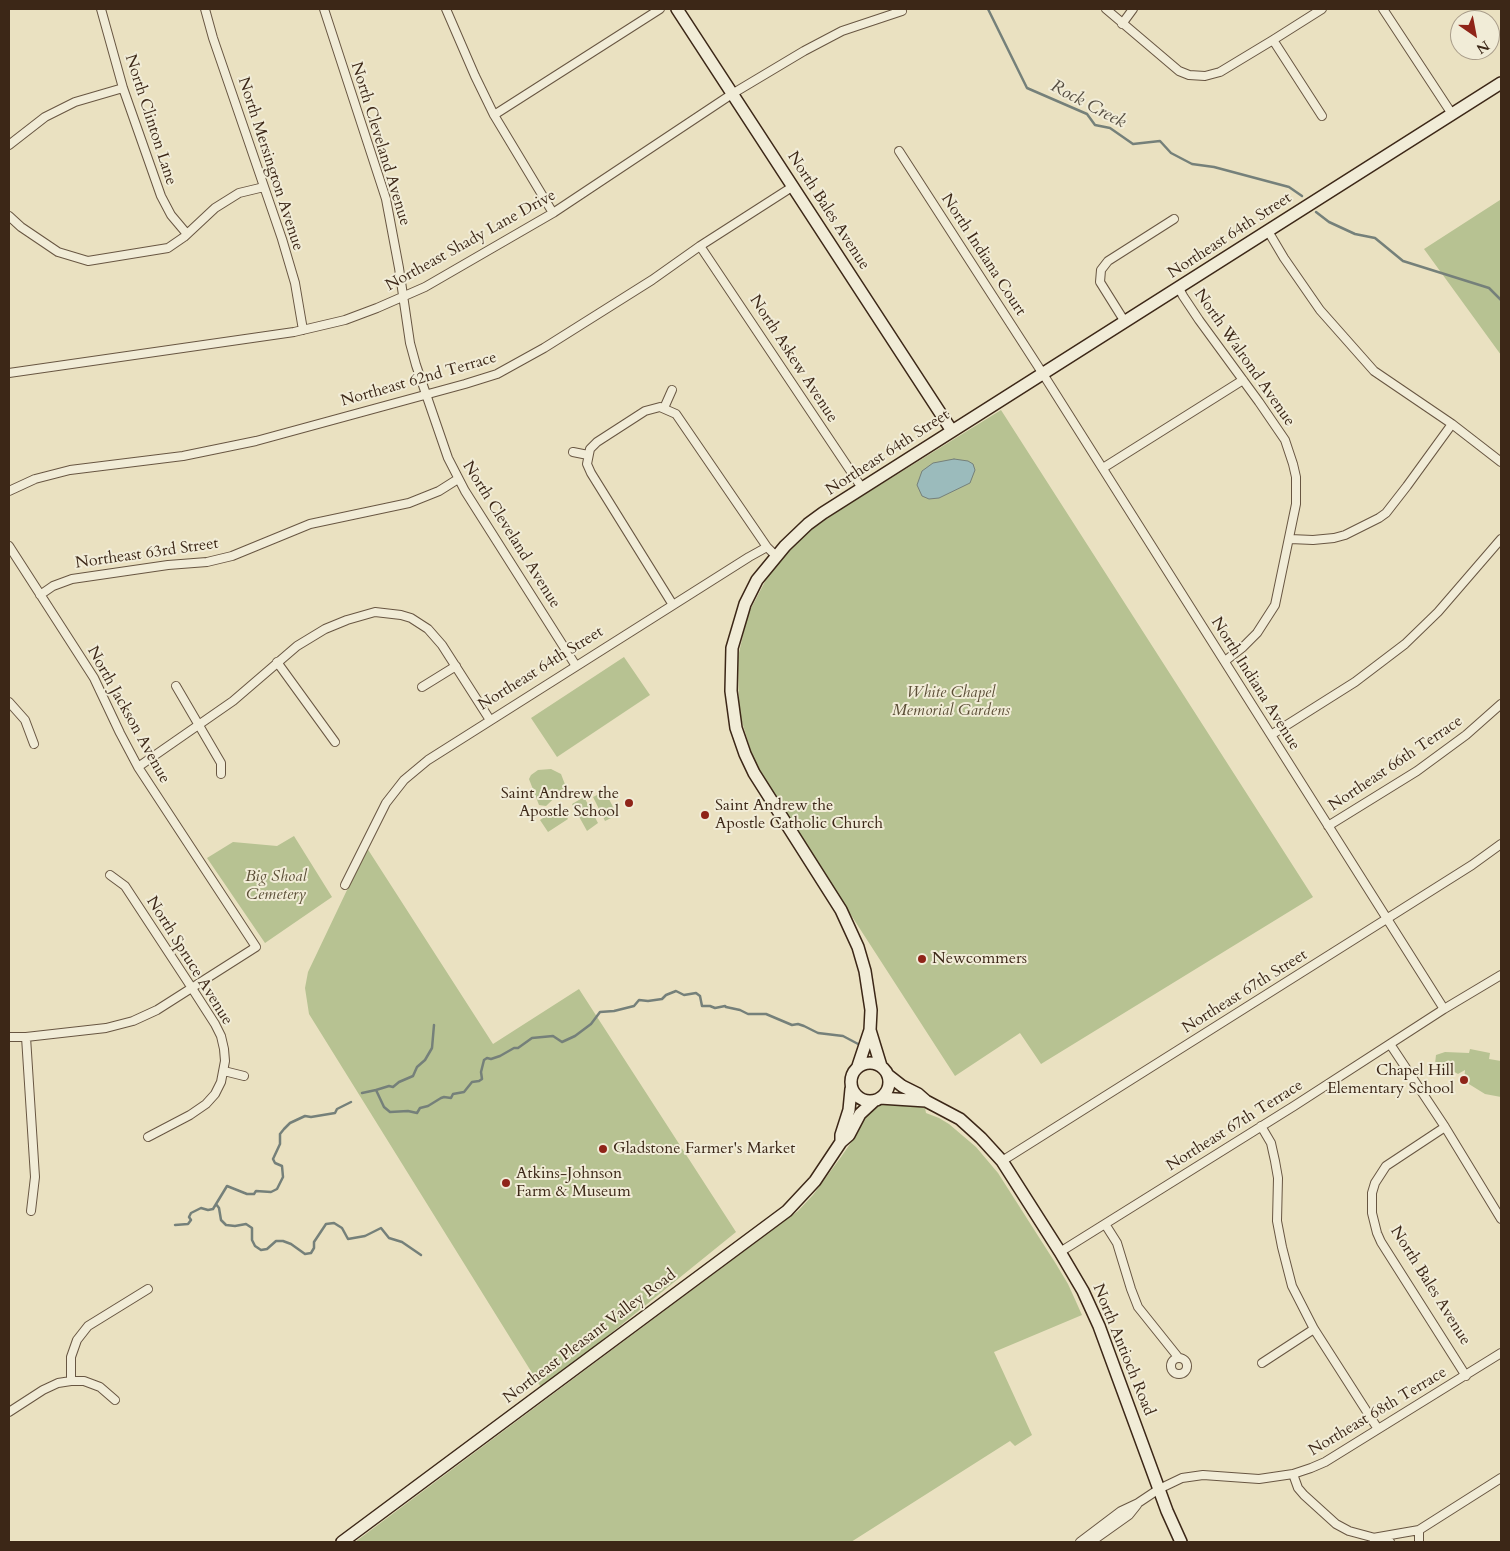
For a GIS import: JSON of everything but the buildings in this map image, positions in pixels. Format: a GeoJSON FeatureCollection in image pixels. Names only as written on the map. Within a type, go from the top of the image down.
{"type":"FeatureCollection","features":[{"type":"Feature","properties":{"kind":"street","name":"North Clinton Lane"},"geometry":{"type":"LineString","coordinates":[[101,9],[123,88],[161,196],[171,215],[187,234]]}},
{"type":"Feature","properties":{"kind":"street","name":"North Mersington Avenue"},"geometry":{"type":"LineString","coordinates":[[206,9],[213,38],[276,221],[294,283],[303,330]]}},
{"type":"Feature","properties":{"kind":"street","name":"North Cleveland Avenue"},"geometry":{"type":"LineString","coordinates":[[324,9],[386,199],[410,343],[448,458],[458,479],[576,666]]}},
{"type":"Feature","properties":{"kind":"street"},"geometry":{"type":"LineString","coordinates":[[446,9],[494,115],[553,213]]}},
{"type":"Feature","properties":{"kind":"street"},"geometry":{"type":"LineString","coordinates":[[494,115],[660,9]]}},
{"type":"Feature","properties":{"kind":"street","name":"North Bales Avenue"},"geometry":{"type":"LineString","coordinates":[[677,9],[952,431]]}},
{"type":"Feature","properties":{"kind":"street"},"geometry":{"type":"LineString","coordinates":[[1106,9],[1179,72],[1195,76],[1215,74],[1322,9]]}},
{"type":"Feature","properties":{"kind":"street"},"geometry":{"type":"LineString","coordinates":[[1122,24],[1133,9]]}},
{"type":"Feature","properties":{"kind":"street"},"geometry":{"type":"LineString","coordinates":[[1384,9],[1452,114]]}},
{"type":"Feature","properties":{"kind":"street","name":"Northeast Shady Lane Drive"},"geometry":{"type":"LineString","coordinates":[[9,373],[303,330],[345,320],[403,297],[490,250],[553,213],[732,94],[820,42],[866,22],[902,11]]}},
{"type":"Feature","properties":{"kind":"street"},"geometry":{"type":"LineString","coordinates":[[1273,40],[1322,116]]}},
{"type":"Feature","properties":{"kind":"street","name":"Northeast 64th Street"},"geometry":{"type":"LineString","coordinates":[[776,556],[808,524],[862,488],[1501,83]]}},
{"type":"Feature","properties":{"kind":"street"},"geometry":{"type":"LineString","coordinates":[[9,145],[45,117],[75,102],[123,88]]}},
{"type":"Feature","properties":{"kind":"street","name":"North Indiana Court"},"geometry":{"type":"LineString","coordinates":[[899,151],[1043,374]]}},
{"type":"Feature","properties":{"kind":"street"},"geometry":{"type":"LineString","coordinates":[[9,216],[21,227],[58,252],[88,261],[168,248],[187,234],[215,208],[239,193],[264,187]]}},
{"type":"Feature","properties":{"kind":"street","name":"Northeast 62nd Terrace"},"geometry":{"type":"LineString","coordinates":[[9,491],[35,479],[70,470],[183,456],[256,441],[497,374],[544,348],[652,280],[700,246],[792,187]]}},
{"type":"Feature","properties":{"kind":"street"},"geometry":{"type":"LineString","coordinates":[[1125,322],[1100,282],[1101,270],[1108,261],[1174,219]]}},
{"type":"Feature","properties":{"kind":"street"},"geometry":{"type":"LineString","coordinates":[[1268,231],[1316,304],[1374,371],[1452,424],[1501,462]]}},
{"type":"Feature","properties":{"kind":"street","name":"North Askew Avenue"},"geometry":{"type":"LineString","coordinates":[[700,246],[862,488]]}},
{"type":"Feature","properties":{"kind":"street","name":"North Walrond Avenue"},"geometry":{"type":"LineString","coordinates":[[1179,288],[1199,320],[1285,440],[1293,464],[1296,484],[1296,504],[1275,605],[1257,633],[1244,647],[1225,661]]}},
{"type":"Feature","properties":{"kind":"street","name":"North Indiana Avenue"},"geometry":{"type":"LineString","coordinates":[[1043,374],[1444,1009]]}},
{"type":"Feature","properties":{"kind":"street"},"geometry":{"type":"LineString","coordinates":[[1102,468],[1243,380]]}},
{"type":"Feature","properties":{"kind":"street"},"geometry":{"type":"LineString","coordinates":[[664,408],[672,390]]}},
{"type":"Feature","properties":{"kind":"street"},"geometry":{"type":"LineString","coordinates":[[673,605],[587,464],[590,449],[596,442],[645,410],[655,407],[664,408],[676,414],[767,547],[776,556],[757,580],[736,629],[732,648],[731,691],[736,728],[754,773],[832,896],[853,934],[868,986],[871,1010],[870,1030],[858,1066],[851,1076],[852,1089],[860,1099],[877,1100],[888,1088],[888,1076],[881,1066],[870,1030]]}},
{"type":"Feature","properties":{"kind":"street"},"geometry":{"type":"LineString","coordinates":[[1290,538],[1313,540],[1334,538],[1379,518],[1386,513],[1407,486],[1452,424]]}},
{"type":"Feature","properties":{"kind":"street"},"geometry":{"type":"LineString","coordinates":[[573,452],[588,455]]}},
{"type":"Feature","properties":{"kind":"street","name":"Northeast 63rd Street"},"geometry":{"type":"LineString","coordinates":[[40,595],[53,586],[72,579],[168,565],[207,562],[232,556],[310,524],[409,503],[439,491],[458,479]]}},
{"type":"Feature","properties":{"kind":"street"},"geometry":{"type":"LineString","coordinates":[[1270,735],[1355,682],[1405,644],[1438,612],[1501,539]]}},
{"type":"Feature","properties":{"kind":"street","name":"North Jackson Avenue"},"geometry":{"type":"LineString","coordinates":[[9,546],[94,678],[138,767],[256,947],[192,988]]}},
{"type":"Feature","properties":{"kind":"street","name":"Northeast 64th Street"},"geometry":{"type":"LineString","coordinates":[[345,885],[386,803],[404,780],[428,760],[767,547]]}},
{"type":"Feature","properties":{"kind":"street"},"geometry":{"type":"LineString","coordinates":[[138,767],[232,701],[297,646],[326,629],[347,620],[380,612],[411,618],[424,626],[439,640],[490,720]]}},
{"type":"Feature","properties":{"kind":"street"},"geometry":{"type":"LineString","coordinates":[[277,662],[335,742]]}},
{"type":"Feature","properties":{"kind":"street"},"geometry":{"type":"LineString","coordinates":[[422,687],[456,666]]}},
{"type":"Feature","properties":{"kind":"street"},"geometry":{"type":"LineString","coordinates":[[176,686],[221,763],[221,774]]}},
{"type":"Feature","properties":{"kind":"street"},"geometry":{"type":"LineString","coordinates":[[9,702],[26,720],[34,744]]}},
{"type":"Feature","properties":{"kind":"street","name":"Northeast 66th Terrace"},"geometry":{"type":"LineString","coordinates":[[1328,826],[1417,771],[1466,735],[1501,704]]}},
{"type":"Feature","properties":{"kind":"street","name":"Northeast 67th Street"},"geometry":{"type":"LineString","coordinates":[[1002,1161],[1472,865],[1501,844]]}},
{"type":"Feature","properties":{"kind":"street","name":"North Spruce Avenue"},"geometry":{"type":"LineString","coordinates":[[110,875],[125,886],[192,988],[221,1036],[225,1061],[224,1071],[215,1094],[206,1104],[190,1115],[148,1137]]}},
{"type":"Feature","properties":{"kind":"street","name":"Northeast 67th Terrace"},"geometry":{"type":"LineString","coordinates":[[1060,1252],[1444,1009],[1501,975]]}},
{"type":"Feature","properties":{"kind":"street"},"geometry":{"type":"LineString","coordinates":[[9,1037],[26,1037],[121,1025],[145,1016],[192,988]]}},
{"type":"Feature","properties":{"kind":"street"},"geometry":{"type":"LineString","coordinates":[[26,1037],[35,1177],[31,1211]]}},
{"type":"Feature","properties":{"kind":"street"},"geometry":{"type":"LineString","coordinates":[[1390,1044],[1445,1127],[1501,1219]]}},
{"type":"Feature","properties":{"kind":"street"},"geometry":{"type":"LineString","coordinates":[[858,1066],[869,1062],[881,1066]]}},
{"type":"Feature","properties":{"kind":"street"},"geometry":{"type":"LineString","coordinates":[[224,1071],[244,1076]]}},
{"type":"Feature","properties":{"kind":"street","name":"North Antioch Road"},"geometry":{"type":"LineString","coordinates":[[888,1076],[960,1119],[981,1138],[1002,1161],[1060,1252],[1083,1291],[1099,1326],[1181,1542]]}},
{"type":"Feature","properties":{"kind":"street","name":"Northeast Pleasant Valley Road"},"geometry":{"type":"LineString","coordinates":[[841,1142],[852,1089]]}},
{"type":"Feature","properties":{"kind":"street","name":"North Antioch Road"},"geometry":{"type":"LineString","coordinates":[[877,1100],[890,1098],[926,1100]]}},
{"type":"Feature","properties":{"kind":"street","name":"Northeast Pleasant Valley Road"},"geometry":{"type":"LineString","coordinates":[[342,1542],[787,1211],[815,1181],[841,1142],[849,1135],[860,1114],[877,1100]]}},
{"type":"Feature","properties":{"kind":"street"},"geometry":{"type":"LineString","coordinates":[[1261,1126],[1271,1143],[1275,1161],[1278,1194],[1277,1221],[1292,1286],[1314,1329],[1378,1429]]}},
{"type":"Feature","properties":{"kind":"street","name":"North Bales Avenue"},"geometry":{"type":"LineString","coordinates":[[1445,1127],[1386,1166],[1375,1183],[1372,1192],[1372,1213],[1381,1242],[1466,1376]]}},
{"type":"Feature","properties":{"kind":"street"},"geometry":{"type":"LineString","coordinates":[[1105,1224],[1117,1243],[1138,1307],[1178,1357]]}},
{"type":"Feature","properties":{"kind":"street"},"geometry":{"type":"LineString","coordinates":[[71,1381],[72,1357],[77,1340],[88,1326],[148,1289]]}},
{"type":"Feature","properties":{"kind":"street"},"geometry":{"type":"LineString","coordinates":[[1262,1363],[1314,1329]]}},
{"type":"Feature","properties":{"kind":"street","name":"Northeast 68th Terrace"},"geometry":{"type":"LineString","coordinates":[[1293,1474],[1325,1462],[1501,1353]]}},
{"type":"Feature","properties":{"kind":"street"},"geometry":{"type":"LineString","coordinates":[[9,1412],[58,1383],[71,1381],[84,1381],[100,1387],[115,1400]]}},
{"type":"Feature","properties":{"kind":"street"},"geometry":{"type":"LineString","coordinates":[[1080,1542],[1122,1511],[1138,1503],[1159,1488],[1182,1478],[1192,1476],[1258,1480],[1293,1474],[1298,1488],[1304,1495],[1336,1524],[1360,1538],[1373,1538],[1419,1530],[1501,1478]]}},
{"type":"Feature","properties":{"kind":"street"},"geometry":{"type":"LineString","coordinates":[[1092,1542],[1130,1515],[1138,1503]]}},
{"type":"Feature","properties":{"kind":"street"},"geometry":{"type":"LineString","coordinates":[[1419,1530],[1419,1542]]}},
{"type":"Feature","properties":{"kind":"street"},"geometry":{"type":"LineString","coordinates":[[1373,1538],[1390,1542]]}},
{"type":"Feature","properties":{"kind":"green space"},"geometry":{"type":"Polygon","coordinates":[[[1501,201],[1501,355],[1424,249],[1501,201]]]}},
{"type":"Feature","properties":{"kind":"green space","name":"White Chapel Memorial Gardens"},"geometry":{"type":"Polygon","coordinates":[[[1001,410],[1313,897],[1041,1064],[1020,1033],[955,1076],[778,802],[753,758],[739,712],[738,657],[748,614],[769,574],[801,537],[838,511],[1001,410]]]}},
{"type":"Feature","properties":{"kind":"green space"},"geometry":{"type":"Polygon","coordinates":[[[624,657],[650,695],[557,757],[531,718],[624,657]]]}},
{"type":"Feature","properties":{"kind":"green space"},"geometry":{"type":"Polygon","coordinates":[[[551,769],[561,774],[566,787],[546,806],[539,805],[529,779],[538,770],[551,769]]]}},
{"type":"Feature","properties":{"kind":"green space"},"geometry":{"type":"Polygon","coordinates":[[[605,791],[617,815],[605,821],[593,797],[605,791]]]}},
{"type":"Feature","properties":{"kind":"green space"},"geometry":{"type":"Polygon","coordinates":[[[584,797],[598,823],[587,831],[572,804],[584,797]]]}},
{"type":"Feature","properties":{"kind":"green space"},"geometry":{"type":"Polygon","coordinates":[[[560,807],[568,819],[548,832],[540,820],[560,807]]]}},
{"type":"Feature","properties":{"kind":"green space","name":"Big Shoal Cemetery"},"geometry":{"type":"Polygon","coordinates":[[[294,836],[332,897],[265,943],[207,858],[233,842],[277,846],[294,836]]]}},
{"type":"Feature","properties":{"kind":"green space"},"geometry":{"type":"Polygon","coordinates":[[[367,848],[493,1044],[579,989],[736,1232],[542,1389],[309,1014],[305,988],[308,972],[367,848]]]}},
{"type":"Feature","properties":{"kind":"green space"},"geometry":{"type":"Polygon","coordinates":[[[1470,1049],[1490,1053],[1489,1059],[1501,1061],[1501,1097],[1485,1094],[1464,1081],[1465,1070],[1458,1074],[1451,1070],[1442,1071],[1435,1064],[1436,1055],[1445,1052],[1469,1053],[1470,1049]]]}},
{"type":"Feature","properties":{"kind":"green space"},"geometry":{"type":"Polygon","coordinates":[[[887,1104],[913,1105],[925,1108],[926,1113],[949,1124],[976,1147],[998,1173],[1056,1264],[1068,1284],[1082,1315],[994,1352],[1032,1435],[1015,1446],[1010,1441],[851,1542],[355,1542],[798,1211],[813,1195],[841,1157],[852,1141],[862,1120],[878,1106],[887,1104]]]}},
{"type":"Feature","properties":{"kind":"water"},"geometry":{"type":"Polygon","coordinates":[[[954,459],[968,461],[973,464],[975,470],[970,483],[939,498],[929,499],[922,496],[917,485],[922,471],[933,463],[954,459]]]}},
{"type":"Feature","properties":{"kind":"waterway","name":"Rock Creek"},"geometry":{"type":"LineString","coordinates":[[988,9],[1027,88],[1087,114],[1095,125],[1110,128],[1133,144],[1160,141],[1171,153],[1192,164],[1214,167],[1289,187],[1302,196]]}},
{"type":"Feature","properties":{"kind":"waterway","name":"Rock Creek"},"geometry":{"type":"LineString","coordinates":[[1316,212],[1329,222],[1355,234],[1375,238],[1403,261],[1489,288],[1501,300]]}},
{"type":"Feature","properties":{"kind":"waterway"},"geometry":{"type":"LineString","coordinates":[[362,1093],[376,1090],[384,1107],[390,1112],[408,1111],[417,1113],[420,1108],[428,1106],[441,1098],[451,1098],[453,1094],[464,1092],[472,1082],[482,1079],[481,1072],[484,1060],[487,1058],[491,1059],[500,1056],[514,1048],[518,1048],[532,1038],[553,1036],[562,1042],[575,1036],[591,1024],[600,1012],[634,1006],[639,1000],[662,999],[676,991],[684,995],[696,993],[700,996],[702,1006],[715,1008],[725,1006],[748,1014],[766,1014],[792,1025],[804,1026],[818,1033],[843,1036],[860,1045]]}},
{"type":"Feature","properties":{"kind":"waterway"},"geometry":{"type":"LineString","coordinates":[[376,1090],[389,1086],[393,1087],[413,1076],[417,1067],[425,1060],[432,1048],[434,1025]]}},
{"type":"Feature","properties":{"kind":"waterway"},"geometry":{"type":"LineString","coordinates":[[175,1225],[188,1224],[191,1220],[189,1217],[191,1213],[201,1208],[213,1209],[227,1186],[247,1194],[254,1194],[256,1191],[271,1192],[277,1189],[283,1177],[282,1166],[275,1163],[273,1159],[280,1144],[280,1134],[284,1129],[290,1123],[305,1116],[311,1117],[335,1113],[337,1109],[351,1102]]}},
{"type":"Feature","properties":{"kind":"waterway"},"geometry":{"type":"LineString","coordinates":[[216,1204],[219,1208],[221,1220],[226,1225],[246,1224],[252,1228],[252,1240],[255,1246],[261,1250],[267,1249],[276,1241],[283,1241],[305,1254],[311,1253],[314,1248],[314,1242],[326,1224],[334,1223],[342,1228],[348,1239],[365,1236],[381,1228],[389,1238],[402,1242],[421,1255]]}},
{"type":"Feature","properties":{"kind":"place","name":"Saint Andrew the Apostle School"},"geometry":{"type":"Point","coordinates":[629,803]}},
{"type":"Feature","properties":{"kind":"place","name":"Saint Andrew the Apostle Catholic Church"},"geometry":{"type":"Point","coordinates":[705,815]}},
{"type":"Feature","properties":{"kind":"place","name":"Newcommers"},"geometry":{"type":"Point","coordinates":[922,959]}},
{"type":"Feature","properties":{"kind":"place","name":"Chapel Hill Elementary School"},"geometry":{"type":"Point","coordinates":[1464,1080]}},
{"type":"Feature","properties":{"kind":"place","name":"Gladstone Farmer's Market"},"geometry":{"type":"Point","coordinates":[603,1149]}},
{"type":"Feature","properties":{"kind":"place","name":"Atkins-Johnson Farm & Museum"},"geometry":{"type":"Point","coordinates":[506,1183]}}]}
